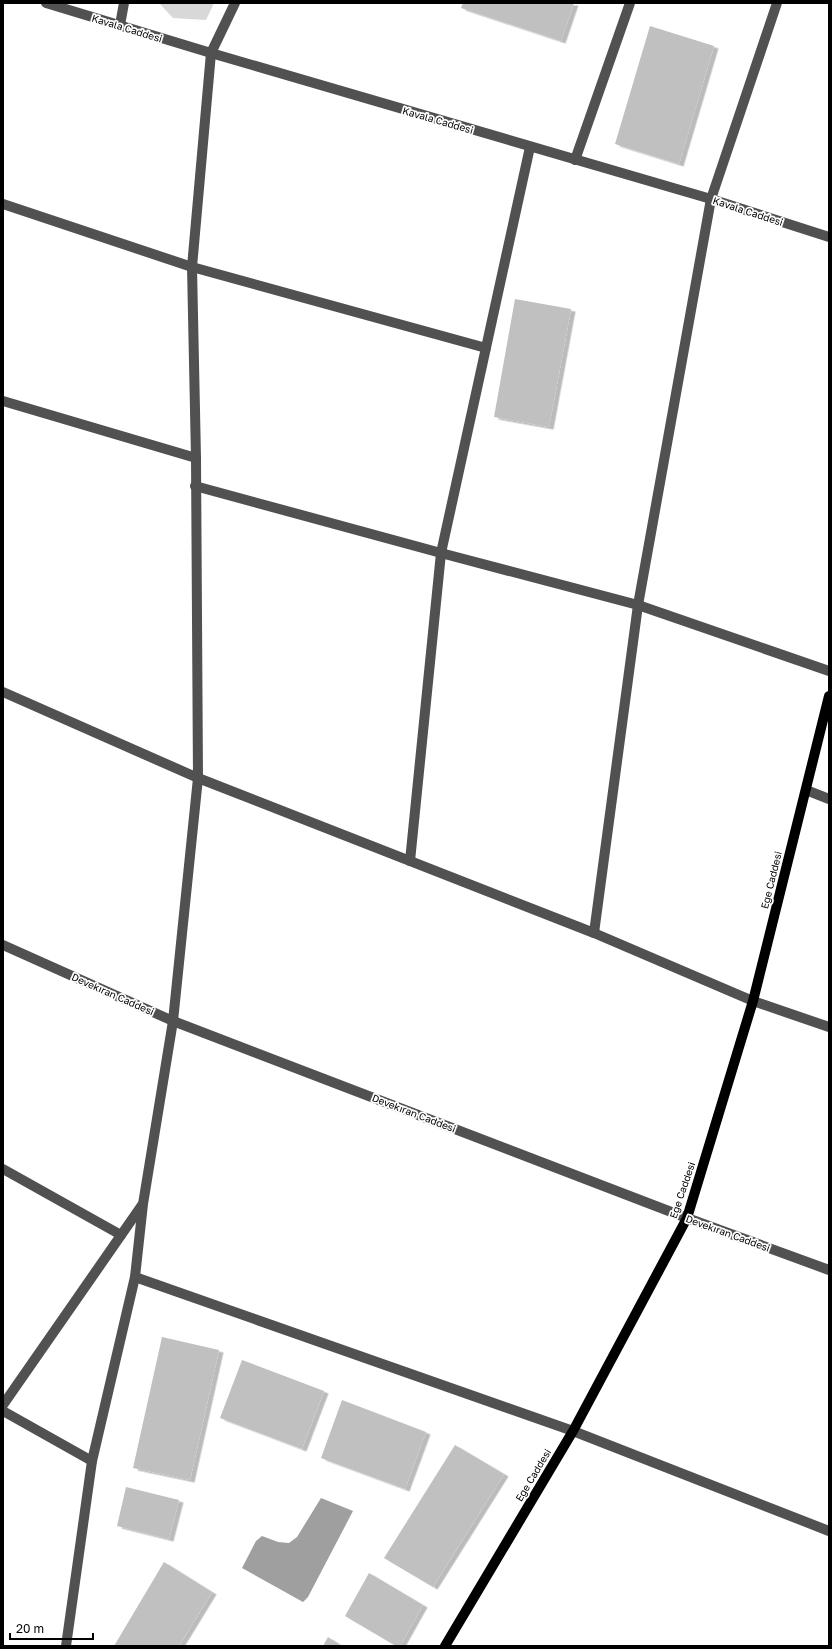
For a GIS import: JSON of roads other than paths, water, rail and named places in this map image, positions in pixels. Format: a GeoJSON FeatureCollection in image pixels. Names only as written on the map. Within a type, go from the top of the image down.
{"type":"FeatureCollection","features":[{"type":"Feature","properties":{"kind":"main road","name":"Ege Caddesi"},"geometry":{"type":"LineString","coordinates":[[444,1646],[573,1431],[687,1218],[753,1001],[828,701]]}},
{"type":"Feature","properties":{"kind":"street","name":"Kavala Caddesi"},"geometry":{"type":"LineString","coordinates":[[46,3],[211,53],[711,199],[829,237]]}},
{"type":"Feature","properties":{"kind":"street"},"geometry":{"type":"LineString","coordinates":[[120,25],[124,3]]}},
{"type":"Feature","properties":{"kind":"street"},"geometry":{"type":"LineString","coordinates":[[66,1646],[92,1461],[135,1276],[143,1204],[173,1021],[198,778],[196,458],[192,267],[211,53],[236,3]]}},
{"type":"Feature","properties":{"kind":"street"},"geometry":{"type":"LineString","coordinates":[[575,160],[630,3]]}},
{"type":"Feature","properties":{"kind":"street"},"geometry":{"type":"LineString","coordinates":[[594,933],[638,605],[711,199],[777,3]]}},
{"type":"Feature","properties":{"kind":"street"},"geometry":{"type":"LineString","coordinates":[[410,861],[441,553],[530,147]]}},
{"type":"Feature","properties":{"kind":"street"},"geometry":{"type":"LineString","coordinates":[[3,204],[192,267],[486,348]]}},
{"type":"Feature","properties":{"kind":"street"},"geometry":{"type":"LineString","coordinates":[[3,401],[196,458]]}},
{"type":"Feature","properties":{"kind":"street"},"geometry":{"type":"LineString","coordinates":[[196,486],[638,605],[829,671]]}},
{"type":"Feature","properties":{"kind":"street"},"geometry":{"type":"LineString","coordinates":[[3,692],[198,778],[594,933],[753,1001],[829,1027]]}},
{"type":"Feature","properties":{"kind":"street"},"geometry":{"type":"LineString","coordinates":[[806,790],[829,799]]}},
{"type":"Feature","properties":{"kind":"street","name":"Devekıran Caddesi"},"geometry":{"type":"LineString","coordinates":[[3,945],[173,1021],[687,1218],[829,1270]]}},
{"type":"Feature","properties":{"kind":"street"},"geometry":{"type":"LineString","coordinates":[[3,1169],[122,1235]]}},
{"type":"Feature","properties":{"kind":"street"},"geometry":{"type":"LineString","coordinates":[[3,1405],[143,1204]]}},
{"type":"Feature","properties":{"kind":"street"},"geometry":{"type":"LineString","coordinates":[[135,1276],[573,1431],[829,1531]]}},
{"type":"Feature","properties":{"kind":"street"},"geometry":{"type":"LineString","coordinates":[[3,1411],[92,1461]]}}]}
